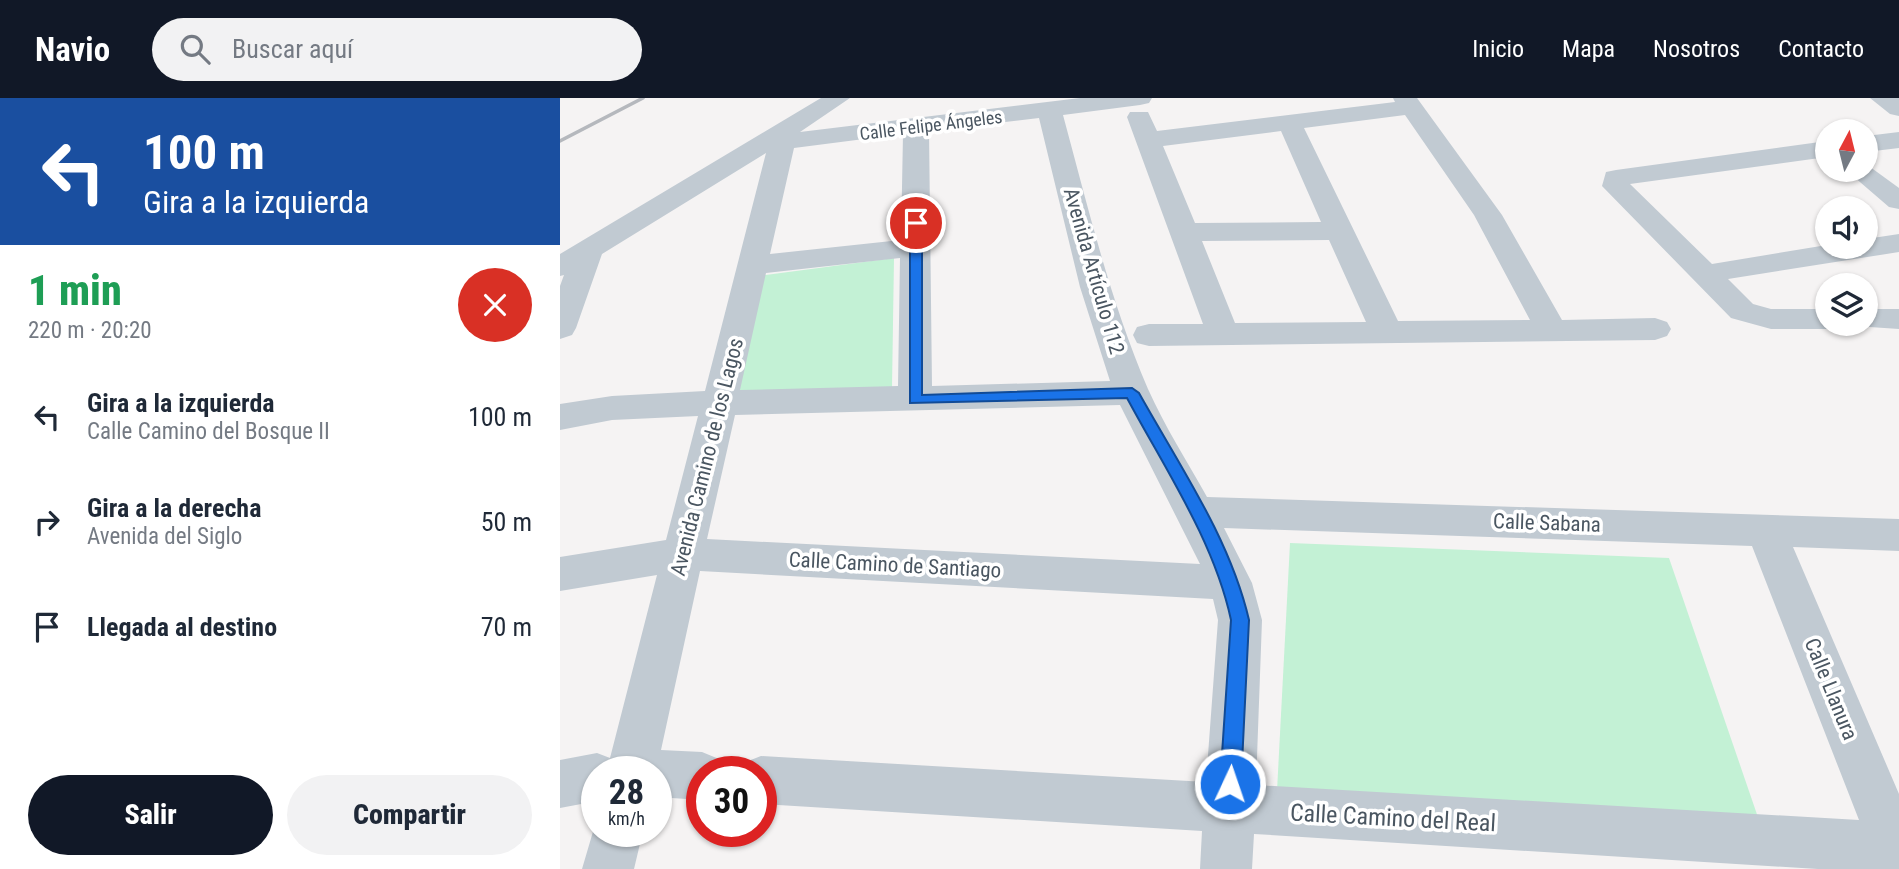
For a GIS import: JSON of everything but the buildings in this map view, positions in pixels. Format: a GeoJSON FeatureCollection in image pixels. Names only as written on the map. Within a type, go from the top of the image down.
{"type":"FeatureCollection","features":[{"type":"Feature","properties":{"kind":"street"},"geometry":{"type":"LineString","coordinates":[[560,267],[772,143],[838,98]]}},
{"type":"Feature","properties":{"kind":"street"},"geometry":{"type":"LineString","coordinates":[[1882,98],[1899,109]]}},
{"type":"Feature","properties":{"kind":"street"},"geometry":{"type":"LineString","coordinates":[[1408,102],[1488,215],[1552,330]]}},
{"type":"Feature","properties":{"kind":"street","name":"Calle Felipe Ángeles"},"geometry":{"type":"LineString","coordinates":[[772,143],[1049,110],[1151,110],[1289,122],[1408,102]]}},
{"type":"Feature","properties":{"kind":"street","name":"Avenida Artículo 112"},"geometry":{"type":"LineString","coordinates":[[1049,110],[1105,323],[1132,393],[1231,583],[1240,620],[1226,869]]}},
{"type":"Feature","properties":{"kind":"street"},"geometry":{"type":"LineString","coordinates":[[1151,110],[1185,232],[1223,334]]}},
{"type":"Feature","properties":{"kind":"street"},"geometry":{"type":"LineString","coordinates":[[1289,122],[1387,332]]}},
{"type":"Feature","properties":{"kind":"street"},"geometry":{"type":"LineString","coordinates":[[915,400],[916,127]]}},
{"type":"Feature","properties":{"kind":"street"},"geometry":{"type":"LineString","coordinates":[[1878,143],[1899,140]]}},
{"type":"Feature","properties":{"kind":"street","name":"Avenida Camino de los Lagos"},"geometry":{"type":"LineString","coordinates":[[636,756],[753,265],[772,143]]}},
{"type":"Feature","properties":{"kind":"street"},"geometry":{"type":"LineString","coordinates":[[1815,151],[1616,178],[1616,186],[1751,316],[1815,319]]}},
{"type":"Feature","properties":{"kind":"street"},"geometry":{"type":"LineString","coordinates":[[1874,182],[1899,201]]}},
{"type":"Feature","properties":{"kind":"street"},"geometry":{"type":"LineString","coordinates":[[1185,232],[1340,231]]}},
{"type":"Feature","properties":{"kind":"street"},"geometry":{"type":"LineString","coordinates":[[1705,274],[1899,243]]}},
{"type":"Feature","properties":{"kind":"street"},"geometry":{"type":"LineString","coordinates":[[753,265],[916,247]]}},
{"type":"Feature","properties":{"kind":"street"},"geometry":{"type":"LineString","coordinates":[[560,328],[589,249]]}},
{"type":"Feature","properties":{"kind":"street"},"geometry":{"type":"LineString","coordinates":[[1878,319],[1899,319]]}},
{"type":"Feature","properties":{"kind":"street"},"geometry":{"type":"LineString","coordinates":[[1149,335],[1655,329]]}},
{"type":"Feature","properties":{"kind":"street"},"geometry":{"type":"LineString","coordinates":[[560,416],[612,408],[720,403],[1132,393]]}},
{"type":"Feature","properties":{"kind":"street","name":"Calle Sabana"},"geometry":{"type":"LineString","coordinates":[[1195,512],[1899,535]]}},
{"type":"Feature","properties":{"kind":"street","name":"Calle Llanura"},"geometry":{"type":"LineString","coordinates":[[1766,531],[1898,848]]}},
{"type":"Feature","properties":{"kind":"street","name":"Calle Camino de Santiago"},"geometry":{"type":"LineString","coordinates":[[560,573],[683,554],[1231,583]]}},
{"type":"Feature","properties":{"kind":"street"},"geometry":{"type":"LineString","coordinates":[[560,784],[581,780]]}},
{"type":"Feature","properties":{"kind":"street","name":"Calle Camino del Real"},"geometry":{"type":"LineString","coordinates":[[777,780],[1898,848]]}},
{"type":"Feature","properties":{"kind":"street"},"geometry":{"type":"LineString","coordinates":[[608,869],[613,847]]}},
{"type":"Feature","properties":{"kind":"green space"},"geometry":{"type":"Polygon","coordinates":[[[894,258],[892,388],[736,393],[758,276],[894,258]]]}},
{"type":"Feature","properties":{"kind":"green space"},"geometry":{"type":"Polygon","coordinates":[[[1290,543],[1669,558],[1762,829],[1277,791],[1290,543]]]}},
{"type":"Feature","properties":{"kind":"railway"},"geometry":{"type":"LineString","coordinates":[[560,141],[643,98]]}},
{"type":"Feature","properties":{"kind":"route"},"geometry":{"type":"LineString","coordinates":[[916,223],[915,400],[1132,393],[1216,547],[1236,599],[1240,620],[1230,784]]}}]}
